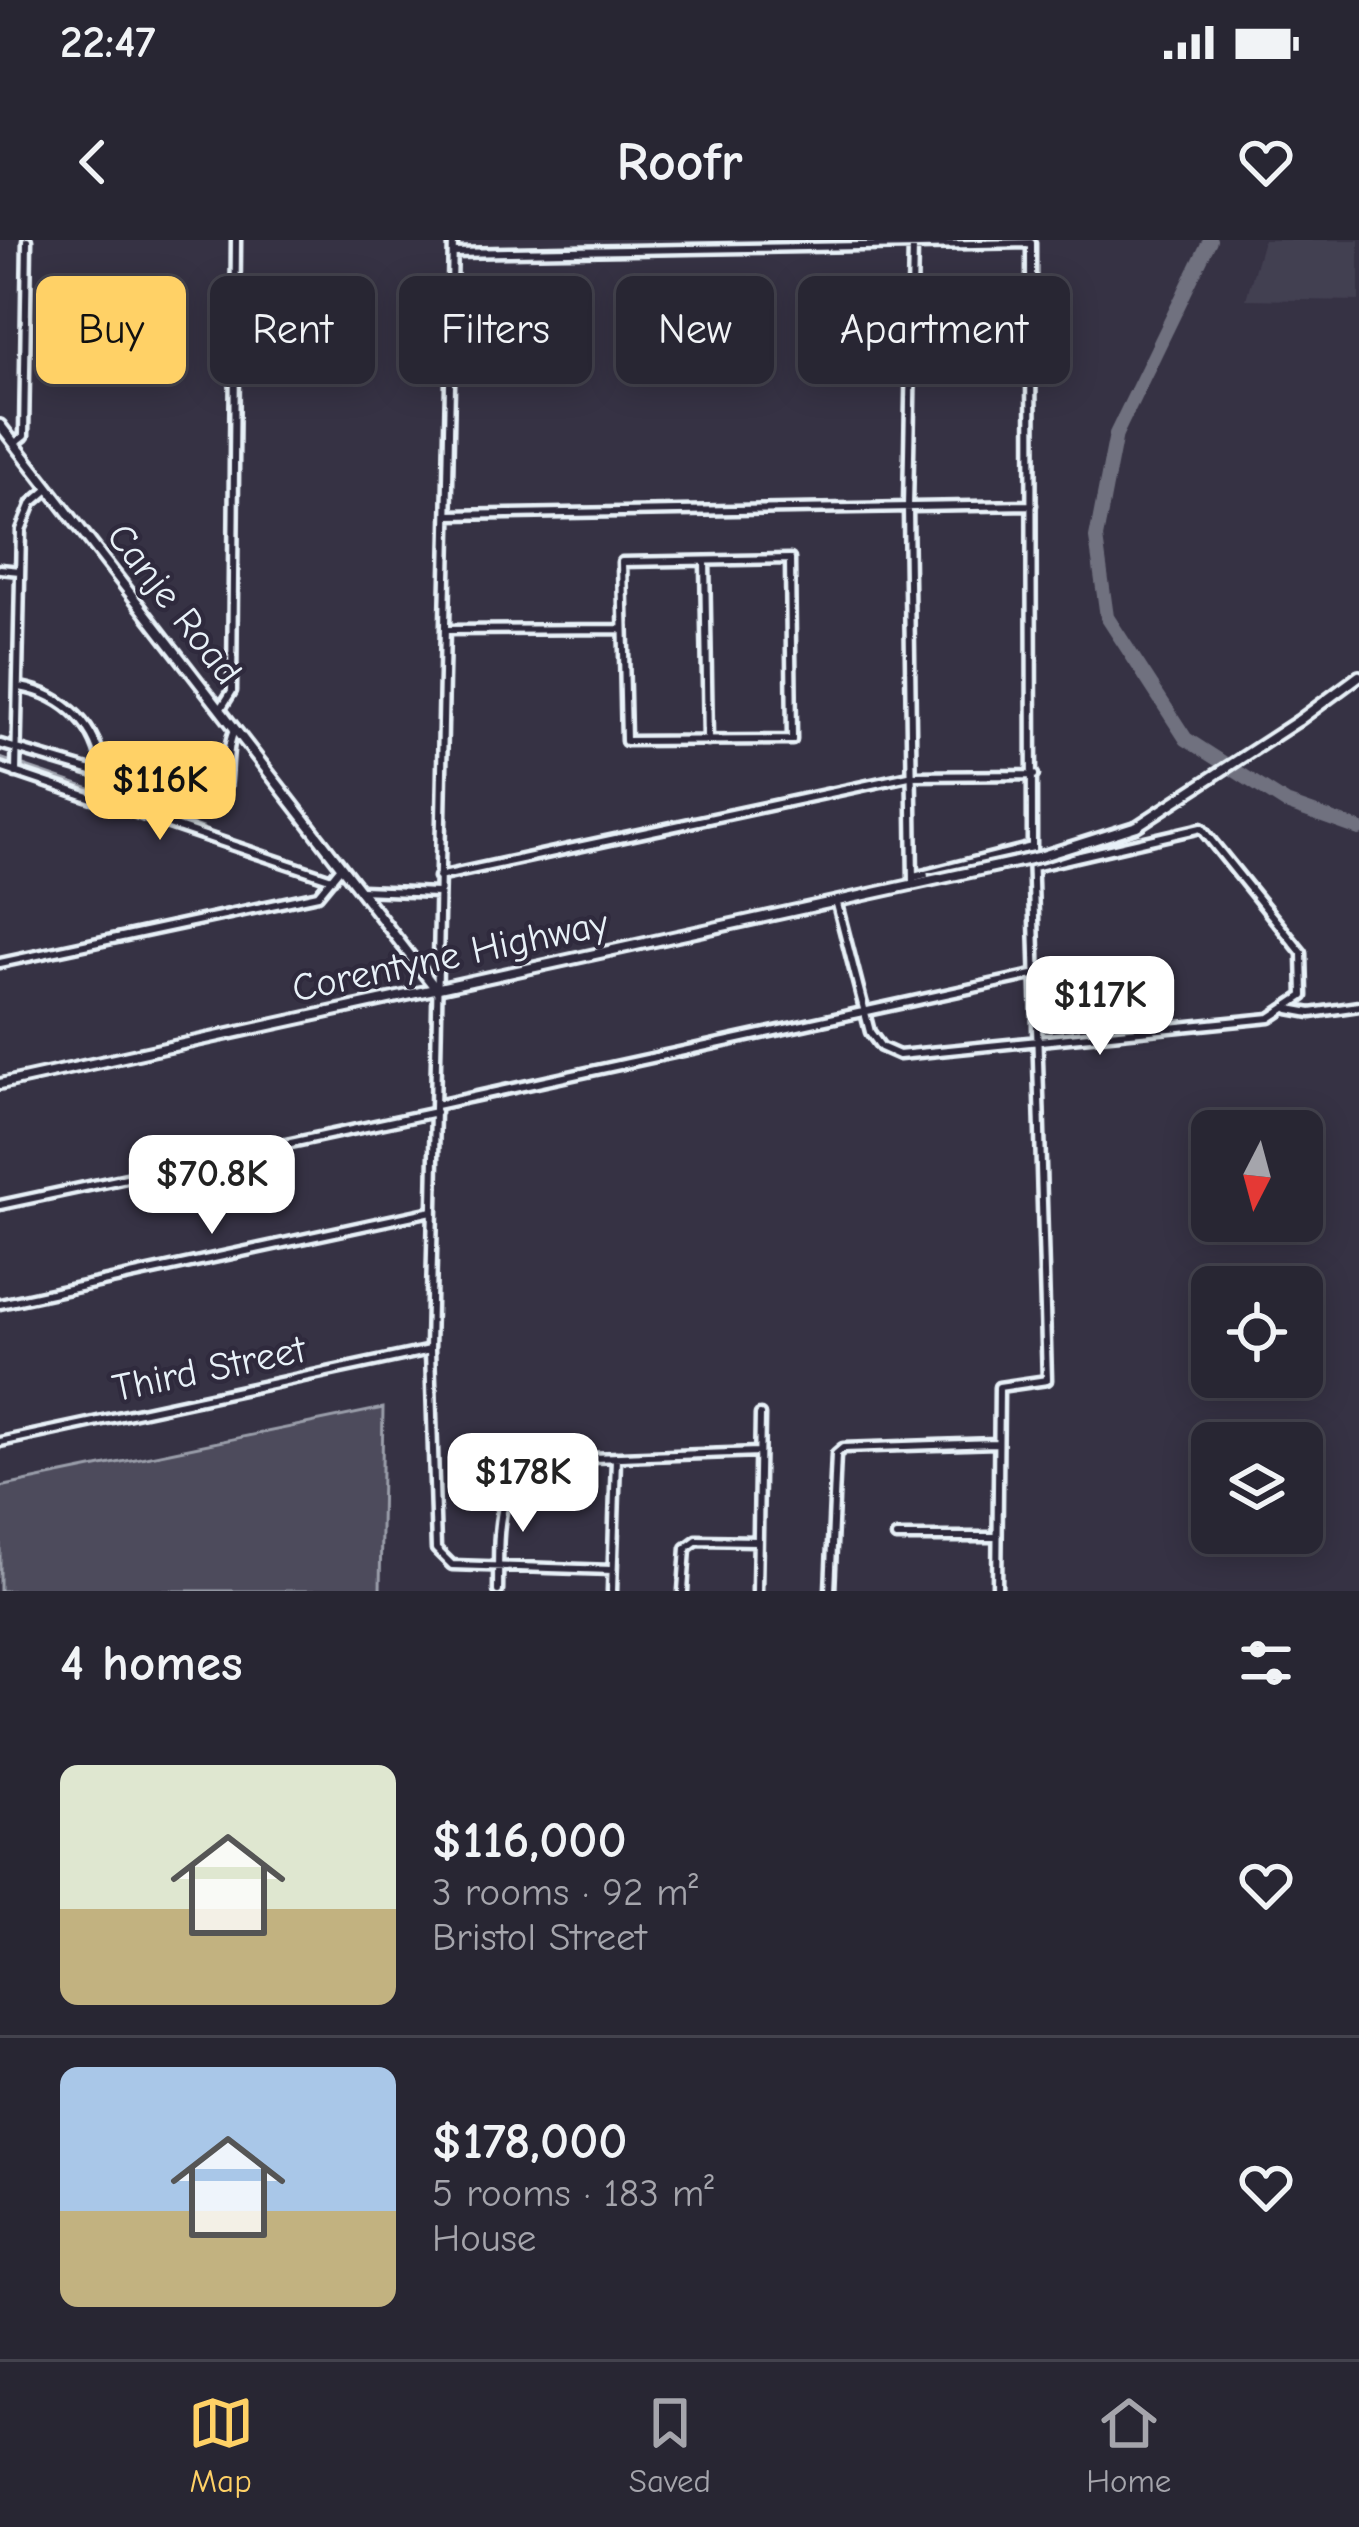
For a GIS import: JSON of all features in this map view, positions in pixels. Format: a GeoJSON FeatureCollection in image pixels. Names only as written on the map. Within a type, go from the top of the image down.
{"type":"FeatureCollection","features":[{"type":"Feature","properties":{"kind":"main road","name":"Canje Road"},"geometry":{"type":"LineString","coordinates":[[0,425],[46,491],[436,989]]}},
{"type":"Feature","properties":{"kind":"main road","name":"Corentyne Highway"},"geometry":{"type":"LineString","coordinates":[[0,1084],[1039,856],[1137,826],[1359,676]]}},
{"type":"Feature","properties":{"kind":"street"},"geometry":{"type":"LineString","coordinates":[[15,443],[23,436],[27,240]]}},
{"type":"Feature","properties":{"kind":"street"},"geometry":{"type":"LineString","coordinates":[[220,710],[232,691],[236,240]]}},
{"type":"Feature","properties":{"kind":"street"},"geometry":{"type":"LineString","coordinates":[[453,240],[430,1350],[436,1549],[443,1561],[612,1570]]}},
{"type":"Feature","properties":{"kind":"street"},"geometry":{"type":"LineString","coordinates":[[453,253],[1031,243],[1032,848],[1046,1380],[1006,1383],[998,1394],[997,1591]]}},
{"type":"Feature","properties":{"kind":"street"},"geometry":{"type":"LineString","coordinates":[[913,245],[908,507],[913,882],[1032,848]]}},
{"type":"Feature","properties":{"kind":"street"},"geometry":{"type":"LineString","coordinates":[[16,773],[25,516],[46,491]]}},
{"type":"Feature","properties":{"kind":"street"},"geometry":{"type":"LineString","coordinates":[[447,515],[1032,505]]}},
{"type":"Feature","properties":{"kind":"street"},"geometry":{"type":"LineString","coordinates":[[790,559],[792,740],[626,741],[622,629],[622,562],[790,559]]}},
{"type":"Feature","properties":{"kind":"street"},"geometry":{"type":"LineString","coordinates":[[705,561],[708,741]]}},
{"type":"Feature","properties":{"kind":"street"},"geometry":{"type":"LineString","coordinates":[[0,569],[20,571]]}},
{"type":"Feature","properties":{"kind":"street"},"geometry":{"type":"LineString","coordinates":[[445,630],[622,629]]}},
{"type":"Feature","properties":{"kind":"street"},"geometry":{"type":"LineString","coordinates":[[20,687],[62,701],[100,748],[104,774]]}},
{"type":"Feature","properties":{"kind":"street"},"geometry":{"type":"LineString","coordinates":[[0,744],[217,808],[224,798],[226,745],[235,729]]}},
{"type":"Feature","properties":{"kind":"street"},"geometry":{"type":"LineString","coordinates":[[0,767],[332,879]]}},
{"type":"Feature","properties":{"kind":"street"},"geometry":{"type":"LineString","coordinates":[[438,877],[910,776],[1034,776]]}},
{"type":"Feature","properties":{"kind":"street"},"geometry":{"type":"LineString","coordinates":[[837,904],[863,1014],[881,1047],[899,1055],[1270,1018],[1303,996],[1302,953],[1201,828],[1033,868]]}},
{"type":"Feature","properties":{"kind":"street"},"geometry":{"type":"LineString","coordinates":[[0,963],[318,895],[342,865]]}},
{"type":"Feature","properties":{"kind":"street"},"geometry":{"type":"LineString","coordinates":[[361,890],[438,892]]}},
{"type":"Feature","properties":{"kind":"street"},"geometry":{"type":"LineString","coordinates":[[0,1205],[1037,974]]}},
{"type":"Feature","properties":{"kind":"street"},"geometry":{"type":"LineString","coordinates":[[1289,1009],[1311,1013],[1359,1006]]}},
{"type":"Feature","properties":{"kind":"street"},"geometry":{"type":"LineString","coordinates":[[0,1304],[432,1211]]}},
{"type":"Feature","properties":{"kind":"street","name":"Third Street"},"geometry":{"type":"LineString","coordinates":[[0,1442],[430,1350]]}},
{"type":"Feature","properties":{"kind":"street"},"geometry":{"type":"LineString","coordinates":[[757,1591],[760,1415]]}},
{"type":"Feature","properties":{"kind":"street"},"geometry":{"type":"LineString","coordinates":[[830,1591],[836,1454],[843,1448],[996,1443]]}},
{"type":"Feature","properties":{"kind":"street"},"geometry":{"type":"LineString","coordinates":[[498,1591],[506,1490],[521,1468],[537,1460],[759,1452]]}},
{"type":"Feature","properties":{"kind":"street"},"geometry":{"type":"LineString","coordinates":[[612,1591],[616,1457]]}},
{"type":"Feature","properties":{"kind":"street"},"geometry":{"type":"LineString","coordinates":[[896,1537],[997,1538]]}},
{"type":"Feature","properties":{"kind":"street"},"geometry":{"type":"LineString","coordinates":[[683,1591],[686,1549],[697,1540],[758,1540]]}},
{"type":"Feature","properties":{"kind":"shaded area"},"geometry":{"type":"Polygon","coordinates":[[[1263,240],[1359,240],[1359,301],[1246,299],[1263,240]]]}},
{"type":"Feature","properties":{"kind":"shaded area"},"geometry":{"type":"Polygon","coordinates":[[[383,1408],[380,1591],[0,1591],[0,1487],[383,1408]]]}},
{"type":"Feature","properties":{"kind":"waterway"},"geometry":{"type":"LineString","coordinates":[[1210,240],[1116,434],[1096,538],[1107,617],[1186,739],[1286,803],[1359,829]]}},
{"type":"Feature","properties":{"kind":"waterway"},"geometry":{"type":"LineString","coordinates":[[0,758],[203,828]]}}]}
